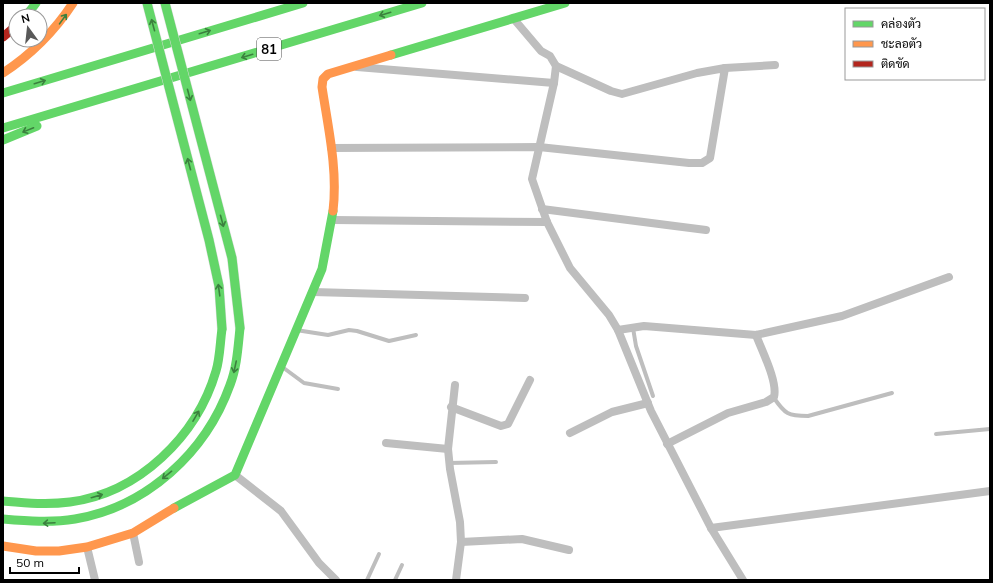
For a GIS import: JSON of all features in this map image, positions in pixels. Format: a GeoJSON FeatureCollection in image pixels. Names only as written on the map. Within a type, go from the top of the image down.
{"type":"FeatureCollection","features":[{"type":"Feature","properties":{"kind":"main road"},"geometry":{"type":"LineString","coordinates":[[3,72],[30,54],[44,42],[55,30],[73,3]]}},
{"type":"Feature","properties":{"kind":"main road"},"geometry":{"type":"LineString","coordinates":[[3,501],[45,505],[72,502],[104,494],[131,481],[158,462],[194,421],[207,398],[215,376],[222,329],[218,286],[209,240],[147,3]]}},
{"type":"Feature","properties":{"kind":"main road"},"geometry":{"type":"LineString","coordinates":[[3,519],[40,523],[84,519],[106,512],[131,501],[171,473],[198,444],[218,412],[230,384],[235,368],[240,328],[232,258],[165,3]]}},
{"type":"Feature","properties":{"kind":"main road","name":"81"},"geometry":{"type":"LineString","coordinates":[[3,93],[303,3]]}},
{"type":"Feature","properties":{"kind":"main road","name":"81"},"geometry":{"type":"LineString","coordinates":[[3,128],[422,3]]}},
{"type":"Feature","properties":{"kind":"main road"},"geometry":{"type":"LineString","coordinates":[[3,546],[36,551],[59,551],[87,547],[133,533],[157,516],[235,475],[322,269],[333,220],[334,193],[332,148],[322,87],[323,79],[328,74],[348,66],[565,3]]}},
{"type":"Feature","properties":{"kind":"main road"},"geometry":{"type":"LineString","coordinates":[[3,140],[116,95]]}},
{"type":"Feature","properties":{"kind":"street"},"geometry":{"type":"LineString","coordinates":[[513,18],[541,51],[550,56],[556,66],[611,91],[622,94],[697,73],[725,68],[775,65]]}},
{"type":"Feature","properties":{"kind":"street"},"geometry":{"type":"LineString","coordinates":[[348,66],[554,83]]}},
{"type":"Feature","properties":{"kind":"street"},"geometry":{"type":"LineString","coordinates":[[556,66],[554,83],[532,179],[542,209],[570,268],[609,315],[618,330],[648,403],[667,444],[710,528],[743,580]]}},
{"type":"Feature","properties":{"kind":"street"},"geometry":{"type":"LineString","coordinates":[[332,148],[539,147],[689,164],[702,163],[710,158],[713,148],[725,68]]}},
{"type":"Feature","properties":{"kind":"street"},"geometry":{"type":"LineString","coordinates":[[542,209],[706,230]]}},
{"type":"Feature","properties":{"kind":"street"},"geometry":{"type":"LineString","coordinates":[[333,220],[547,222]]}},
{"type":"Feature","properties":{"kind":"street"},"geometry":{"type":"LineString","coordinates":[[618,330],[632,327],[756,335],[842,316],[949,277]]}},
{"type":"Feature","properties":{"kind":"street"},"geometry":{"type":"LineString","coordinates":[[313,292],[525,298]]}},
{"type":"Feature","properties":{"kind":"street"},"geometry":{"type":"LineString","coordinates":[[667,444],[728,413],[766,402],[774,397],[774,386],[756,335]]}},
{"type":"Feature","properties":{"kind":"street"},"geometry":{"type":"LineString","coordinates":[[451,407],[501,426],[508,424],[530,380]]}},
{"type":"Feature","properties":{"kind":"street"},"geometry":{"type":"LineString","coordinates":[[455,385],[451,407],[448,449],[449,463],[460,522],[461,542],[456,580]]}},
{"type":"Feature","properties":{"kind":"street"},"geometry":{"type":"LineString","coordinates":[[570,433],[612,412],[648,403]]}},
{"type":"Feature","properties":{"kind":"street"},"geometry":{"type":"LineString","coordinates":[[386,443],[448,449]]}},
{"type":"Feature","properties":{"kind":"street"},"geometry":{"type":"LineString","coordinates":[[235,475],[281,510],[319,563],[336,580]]}},
{"type":"Feature","properties":{"kind":"street"},"geometry":{"type":"LineString","coordinates":[[710,528],[990,491]]}},
{"type":"Feature","properties":{"kind":"street"},"geometry":{"type":"LineString","coordinates":[[133,533],[139,562]]}},
{"type":"Feature","properties":{"kind":"street"},"geometry":{"type":"LineString","coordinates":[[461,542],[522,539],[568,550]]}},
{"type":"Feature","properties":{"kind":"street"},"geometry":{"type":"LineString","coordinates":[[87,547],[95,580]]}},
{"type":"Feature","properties":{"kind":"lane"},"geometry":{"type":"LineString","coordinates":[[632,327],[636,346],[653,396]]}},
{"type":"Feature","properties":{"kind":"lane"},"geometry":{"type":"LineString","coordinates":[[295,330],[328,335],[348,330],[357,331],[388,341],[416,335]]}},
{"type":"Feature","properties":{"kind":"lane"},"geometry":{"type":"LineString","coordinates":[[280,366],[304,383],[338,389]]}},
{"type":"Feature","properties":{"kind":"lane"},"geometry":{"type":"LineString","coordinates":[[774,397],[786,414],[794,416],[808,416],[892,393]]}},
{"type":"Feature","properties":{"kind":"lane"},"geometry":{"type":"LineString","coordinates":[[936,434],[990,429]]}},
{"type":"Feature","properties":{"kind":"lane"},"geometry":{"type":"LineString","coordinates":[[449,463],[496,462]]}},
{"type":"Feature","properties":{"kind":"lane"},"geometry":{"type":"LineString","coordinates":[[367,580],[379,554]]}},
{"type":"Feature","properties":{"kind":"lane"},"geometry":{"type":"LineString","coordinates":[[396,580],[402,565]]}},
{"type":"Feature","properties":{"kind":"traffic: fast"},"geometry":{"type":"LineString","coordinates":[[32,8],[36,3]]}},
{"type":"Feature","properties":{"kind":"traffic: fast"},"geometry":{"type":"LineString","coordinates":[[147,3],[209,240],[219,286],[222,329]]}},
{"type":"Feature","properties":{"kind":"traffic: fast"},"geometry":{"type":"LineString","coordinates":[[165,3],[232,258],[240,328]]}},
{"type":"Feature","properties":{"kind":"traffic: fast"},"geometry":{"type":"LineString","coordinates":[[3,93],[303,3]]}},
{"type":"Feature","properties":{"kind":"traffic: fast"},"geometry":{"type":"LineString","coordinates":[[3,128],[422,3]]}},
{"type":"Feature","properties":{"kind":"traffic: fast"},"geometry":{"type":"LineString","coordinates":[[391,55],[565,3]]}},
{"type":"Feature","properties":{"kind":"traffic: fast"},"geometry":{"type":"LineString","coordinates":[[3,140],[37,126]]}},
{"type":"Feature","properties":{"kind":"traffic: fast"},"geometry":{"type":"LineString","coordinates":[[174,508],[235,475],[322,269],[333,211]]}},
{"type":"Feature","properties":{"kind":"traffic: fast"},"geometry":{"type":"LineString","coordinates":[[3,519],[57,521],[75,519],[101,513],[126,502],[149,489],[170,473],[189,454],[206,433],[219,410],[230,385],[234,371],[240,328]]}},
{"type":"Feature","properties":{"kind":"traffic: fast"},"geometry":{"type":"LineString","coordinates":[[3,501],[45,504],[70,502],[95,496],[119,487],[142,474],[162,458],[180,439],[195,418],[207,395],[216,371],[222,329]]}},
{"type":"Feature","properties":{"kind":"traffic: slow"},"geometry":{"type":"LineString","coordinates":[[3,73],[14,66],[42,42],[66,14],[73,3]]}},
{"type":"Feature","properties":{"kind":"traffic: slow"},"geometry":{"type":"LineString","coordinates":[[333,211],[333,164],[322,87],[323,79],[328,74],[391,55]]}},
{"type":"Feature","properties":{"kind":"traffic: slow"},"geometry":{"type":"LineString","coordinates":[[3,546],[36,551],[59,551],[87,547],[133,533],[174,508]]}},
{"type":"Feature","properties":{"kind":"traffic: jam"},"geometry":{"type":"LineString","coordinates":[[3,37],[8,33]]}}]}
